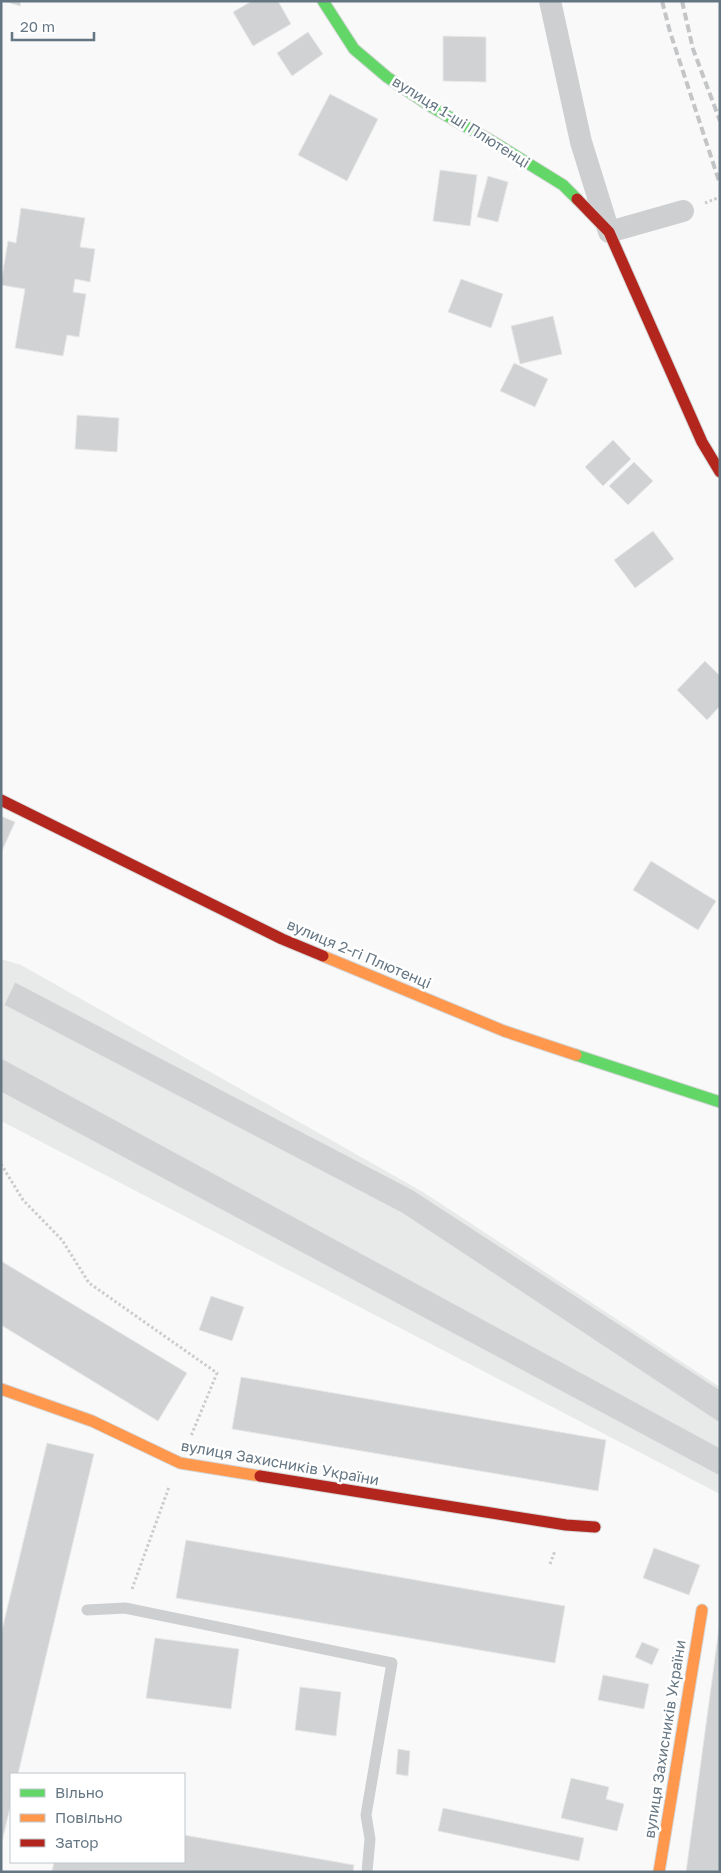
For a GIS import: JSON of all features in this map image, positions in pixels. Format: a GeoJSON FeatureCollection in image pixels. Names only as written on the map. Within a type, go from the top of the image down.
{"type":"FeatureCollection","features":[{"type":"Feature","properties":{"kind":"street","name":"вулиця 1-ші Плютенці"},"geometry":{"type":"LineString","coordinates":[[323,1],[354,48],[387,76],[430,106],[563,185],[610,232]]}},
{"type":"Feature","properties":{"kind":"street","name":"вулиця 1-ші Плютенці"},"geometry":{"type":"LineString","coordinates":[[550,1],[581,142],[610,232],[702,442],[720,472]]}},
{"type":"Feature","properties":{"kind":"street"},"geometry":{"type":"LineString","coordinates":[[610,232],[683,211]]}},
{"type":"Feature","properties":{"kind":"street","name":"вулиця 2-гі Плютенці"},"geometry":{"type":"LineString","coordinates":[[1,800],[291,943],[504,1031],[720,1102]]}},
{"type":"Feature","properties":{"kind":"street","name":"вулиця Захисників України"},"geometry":{"type":"LineString","coordinates":[[1,1389],[92,1421],[180,1463],[566,1525],[595,1527]]}},
{"type":"Feature","properties":{"kind":"street","name":"вулиця Захисників України"},"geometry":{"type":"LineString","coordinates":[[659,1872],[702,1610]]}},
{"type":"Feature","properties":{"kind":"lane"},"geometry":{"type":"LineString","coordinates":[[87,1610],[125,1608],[392,1663],[366,1815],[370,1839],[366,1872]]}},
{"type":"Feature","properties":{"kind":"path"},"geometry":{"type":"LineString","coordinates":[[1,1164],[23,1200],[62,1240],[89,1283],[217,1373],[175,1471],[125,1608]]}},
{"type":"Feature","properties":{"kind":"shaded area"},"geometry":{"type":"Polygon","coordinates":[[[1,959],[21,965],[423,1192],[720,1387],[720,1494],[1,1121],[1,959]]]}},
{"type":"Feature","properties":{"kind":"building"},"geometry":{"type":"Polygon","coordinates":[[[3,1],[21,1],[20,6],[3,1]]]}},
{"type":"Feature","properties":{"kind":"building"},"geometry":{"type":"Polygon","coordinates":[[[252,1],[278,1],[291,24],[253,46],[233,12],[252,1]]]}},
{"type":"Feature","properties":{"kind":"building"},"geometry":{"type":"Polygon","coordinates":[[[308,32],[323,54],[292,76],[277,53],[308,32]]]}},
{"type":"Feature","properties":{"kind":"building"},"geometry":{"type":"Polygon","coordinates":[[[443,36],[486,37],[486,82],[443,81],[443,36]]]}},
{"type":"Feature","properties":{"kind":"building"},"geometry":{"type":"Polygon","coordinates":[[[330,94],[378,119],[347,181],[298,155],[330,94]]]}},
{"type":"Feature","properties":{"kind":"building"},"geometry":{"type":"Polygon","coordinates":[[[440,170],[477,175],[470,226],[433,221],[440,170]]]}},
{"type":"Feature","properties":{"kind":"building"},"geometry":{"type":"Polygon","coordinates":[[[488,176],[508,182],[498,222],[477,217],[488,176]]]}},
{"type":"Feature","properties":{"kind":"building"},"geometry":{"type":"Polygon","coordinates":[[[21,208],[85,218],[80,247],[95,249],[90,282],[75,279],[73,292],[86,294],[79,337],[67,335],[63,356],[15,348],[25,289],[1,285],[1,283],[8,241],[16,243],[21,208]]]}},
{"type":"Feature","properties":{"kind":"building"},"geometry":{"type":"Polygon","coordinates":[[[461,279],[503,294],[491,328],[448,312],[461,279]]]}},
{"type":"Feature","properties":{"kind":"building"},"geometry":{"type":"Polygon","coordinates":[[[553,316],[562,354],[520,364],[511,326],[553,316]]]}},
{"type":"Feature","properties":{"kind":"building"},"geometry":{"type":"Polygon","coordinates":[[[514,363],[548,379],[535,407],[500,391],[514,363]]]}},
{"type":"Feature","properties":{"kind":"building"},"geometry":{"type":"Polygon","coordinates":[[[77,415],[119,418],[117,452],[75,449],[77,415]]]}},
{"type":"Feature","properties":{"kind":"building"},"geometry":{"type":"Polygon","coordinates":[[[613,440],[631,459],[603,486],[585,467],[613,440]]]}},
{"type":"Feature","properties":{"kind":"building"},"geometry":{"type":"Polygon","coordinates":[[[634,462],[653,481],[628,505],[609,486],[634,462]]]}},
{"type":"Feature","properties":{"kind":"building"},"geometry":{"type":"Polygon","coordinates":[[[653,531],[674,559],[635,588],[614,560],[653,531]]]}},
{"type":"Feature","properties":{"kind":"building"},"geometry":{"type":"Polygon","coordinates":[[[705,661],[720,676],[720,706],[707,720],[677,690],[705,661]]]}},
{"type":"Feature","properties":{"kind":"building"},"geometry":{"type":"Polygon","coordinates":[[[1,816],[15,822],[1,853],[1,816]]]}},
{"type":"Feature","properties":{"kind":"building"},"geometry":{"type":"Polygon","coordinates":[[[651,861],[716,901],[698,930],[633,890],[651,861]]]}},
{"type":"Feature","properties":{"kind":"building"},"geometry":{"type":"Polygon","coordinates":[[[15,982],[413,1190],[720,1390],[720,1423],[402,1213],[4,1005],[15,982]]]}},
{"type":"Feature","properties":{"kind":"building"},"geometry":{"type":"Polygon","coordinates":[[[1,1058],[720,1448],[720,1476],[1,1092],[1,1058]]]}},
{"type":"Feature","properties":{"kind":"building"},"geometry":{"type":"Polygon","coordinates":[[[1,1261],[187,1373],[158,1421],[1,1325],[1,1261]]]}},
{"type":"Feature","properties":{"kind":"building"},"geometry":{"type":"Polygon","coordinates":[[[211,1296],[244,1307],[232,1341],[199,1330],[211,1296]]]}},
{"type":"Feature","properties":{"kind":"building"},"geometry":{"type":"Polygon","coordinates":[[[241,1377],[606,1440],[598,1491],[232,1429],[241,1377]]]}},
{"type":"Feature","properties":{"kind":"building"},"geometry":{"type":"Polygon","coordinates":[[[47,1443],[94,1454],[18,1773],[10,1773],[10,1807],[2,1842],[1,1634],[47,1443]]]}},
{"type":"Feature","properties":{"kind":"building"},"geometry":{"type":"Polygon","coordinates":[[[186,1540],[565,1606],[555,1663],[176,1598],[186,1540]]]}},
{"type":"Feature","properties":{"kind":"building"},"geometry":{"type":"Polygon","coordinates":[[[654,1548],[700,1565],[689,1595],[643,1578],[654,1548]]]}},
{"type":"Feature","properties":{"kind":"building"},"geometry":{"type":"Polygon","coordinates":[[[720,1621],[720,1872],[686,1872],[720,1621]]]}},
{"type":"Feature","properties":{"kind":"building"},"geometry":{"type":"Polygon","coordinates":[[[155,1638],[239,1649],[231,1709],[146,1698],[155,1638]]]}},
{"type":"Feature","properties":{"kind":"building"},"geometry":{"type":"Polygon","coordinates":[[[642,1642],[659,1649],[652,1665],[635,1657],[642,1642]]]}},
{"type":"Feature","properties":{"kind":"building"},"geometry":{"type":"Polygon","coordinates":[[[603,1675],[649,1684],[644,1709],[598,1700],[603,1675]]]}},
{"type":"Feature","properties":{"kind":"building"},"geometry":{"type":"Polygon","coordinates":[[[300,1687],[341,1692],[336,1736],[295,1730],[300,1687]]]}},
{"type":"Feature","properties":{"kind":"building"},"geometry":{"type":"Polygon","coordinates":[[[398,1749],[410,1751],[408,1776],[396,1774],[398,1749]]]}},
{"type":"Feature","properties":{"kind":"building"},"geometry":{"type":"Polygon","coordinates":[[[571,1778],[609,1787],[606,1799],[624,1804],[617,1831],[561,1818],[571,1778]]]}},
{"type":"Feature","properties":{"kind":"building"},"geometry":{"type":"Polygon","coordinates":[[[443,1808],[584,1838],[579,1861],[438,1831],[443,1808]]]}},
{"type":"Feature","properties":{"kind":"building"},"geometry":{"type":"Polygon","coordinates":[[[185,1835],[354,1865],[353,1872],[52,1871],[54,1863],[185,1863],[185,1835]]]}},
{"type":"Feature","properties":{"kind":"railway"},"geometry":{"type":"LineString","coordinates":[[662,1],[670,32],[720,184]]}},
{"type":"Feature","properties":{"kind":"railway"},"geometry":{"type":"LineString","coordinates":[[682,1],[693,49],[720,121]]}},
{"type":"Feature","properties":{"kind":"traffic: fast"},"geometry":{"type":"LineString","coordinates":[[323,1],[354,49],[387,77],[430,106],[563,185],[577,199]]}},
{"type":"Feature","properties":{"kind":"traffic: fast"},"geometry":{"type":"LineString","coordinates":[[576,1055],[720,1102]]}},
{"type":"Feature","properties":{"kind":"traffic: slow"},"geometry":{"type":"LineString","coordinates":[[323,956],[504,1031],[576,1055]]}},
{"type":"Feature","properties":{"kind":"traffic: slow"},"geometry":{"type":"LineString","coordinates":[[1,1389],[92,1421],[180,1463],[260,1476]]}},
{"type":"Feature","properties":{"kind":"traffic: slow"},"geometry":{"type":"LineString","coordinates":[[659,1872],[702,1610]]}},
{"type":"Feature","properties":{"kind":"traffic: jam"},"geometry":{"type":"LineString","coordinates":[[577,199],[609,232],[702,442],[720,472]]}},
{"type":"Feature","properties":{"kind":"traffic: jam"},"geometry":{"type":"LineString","coordinates":[[1,800],[282,939],[323,956]]}},
{"type":"Feature","properties":{"kind":"traffic: jam"},"geometry":{"type":"LineString","coordinates":[[260,1476],[566,1525],[595,1527]]}}]}
